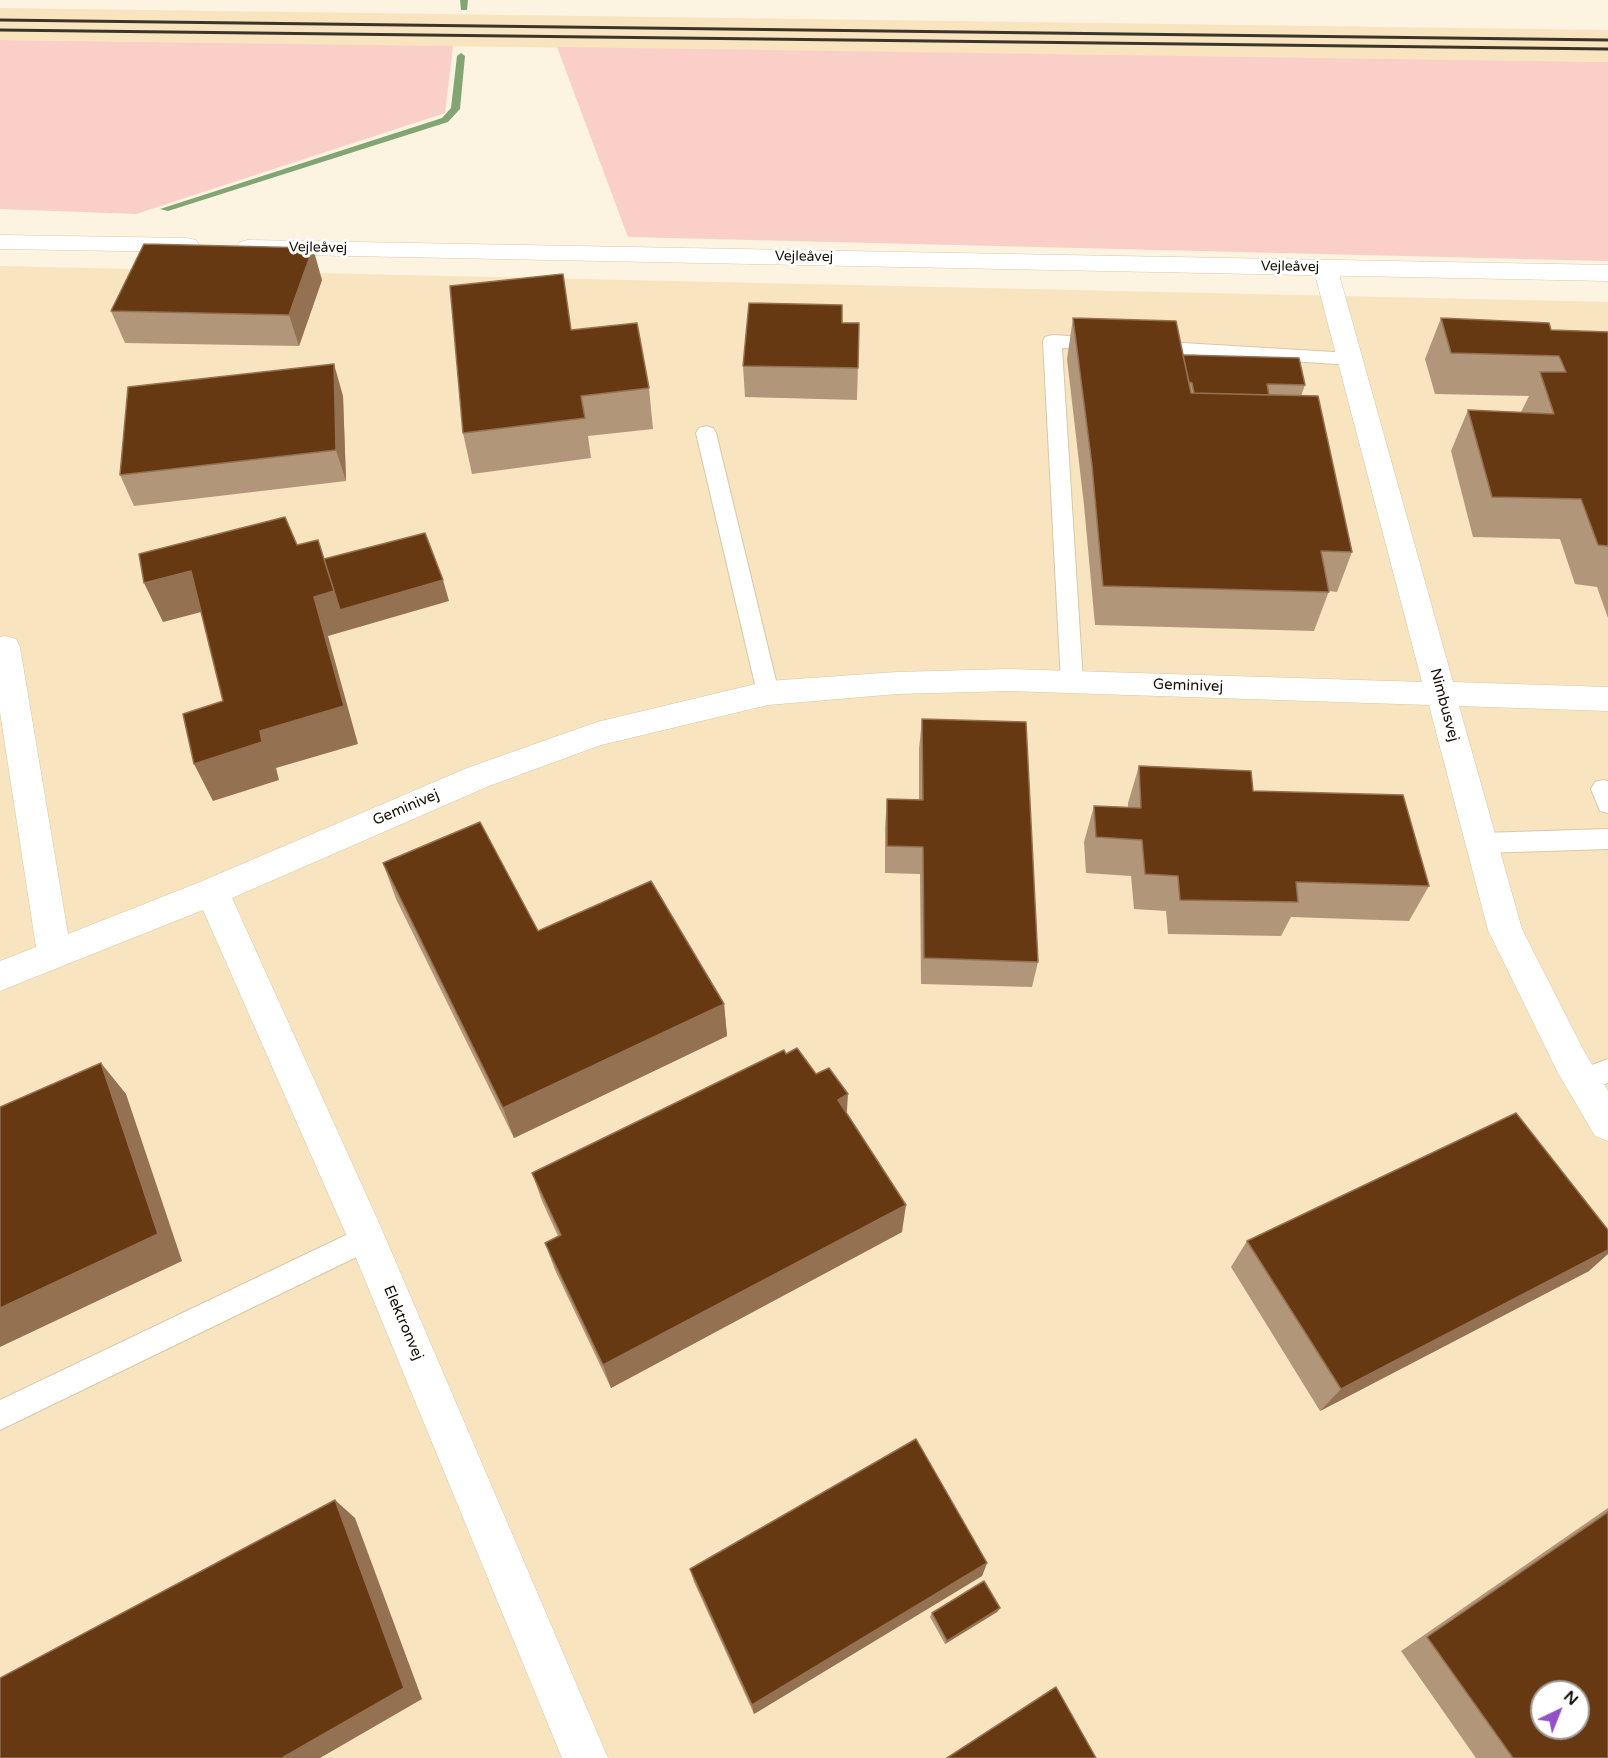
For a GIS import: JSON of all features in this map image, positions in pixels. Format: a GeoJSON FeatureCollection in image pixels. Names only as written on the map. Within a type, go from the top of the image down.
{"type":"FeatureCollection","features":[{"type":"Feature","properties":{"kind":"street","name":"Vejleåvej"},"geometry":{"type":"LineString","coordinates":[[0,242],[1608,273]]}},
{"type":"Feature","properties":{"kind":"street","name":"Nimbusvej"},"geometry":{"type":"LineString","coordinates":[[1325,267],[1505,930],[1595,1076],[1608,1124]]}},
{"type":"Feature","properties":{"kind":"street"},"geometry":{"type":"LineString","coordinates":[[5,647],[54,955]]}},
{"type":"Feature","properties":{"kind":"street","name":"Geminivej"},"geometry":{"type":"LineString","coordinates":[[0,976],[212,892],[478,777],[597,734],[768,693],[919,683],[1009,680],[1608,699]]}},
{"type":"Feature","properties":{"kind":"street","name":"Elektronvej"},"geometry":{"type":"LineString","coordinates":[[212,892],[367,1238],[585,1758]]}},
{"type":"Feature","properties":{"kind":"lane"},"geometry":{"type":"LineString","coordinates":[[1072,682],[1052,341],[1350,359]]}},
{"type":"Feature","properties":{"kind":"lane"},"geometry":{"type":"LineString","coordinates":[[706,433],[768,693]]}},
{"type":"Feature","properties":{"kind":"lane"},"geometry":{"type":"LineString","coordinates":[[1482,843],[1608,839]]}},
{"type":"Feature","properties":{"kind":"lane"},"geometry":{"type":"LineString","coordinates":[[0,1415],[367,1238]]}},
{"type":"Feature","properties":{"kind":"shaded area"},"geometry":{"type":"Polygon","coordinates":[[[0,8],[1608,30],[1608,62],[0,40],[0,8]]]}},
{"type":"Feature","properties":{"kind":"shaded area"},"geometry":{"type":"Polygon","coordinates":[[[0,40],[453,46],[445,113],[136,214],[0,209],[0,40]]]}},
{"type":"Feature","properties":{"kind":"shaded area"},"geometry":{"type":"Polygon","coordinates":[[[557,47],[1608,62],[1608,261],[628,237],[557,47]]]}},
{"type":"Feature","properties":{"kind":"shaded area"},"geometry":{"type":"Polygon","coordinates":[[[0,266],[1608,302],[1608,1758],[0,1758],[0,266]]]}},
{"type":"Feature","properties":{"kind":"building"},"geometry":{"type":"Polygon","coordinates":[[[144,244],[313,248],[289,315],[111,311],[144,244]]]}},
{"type":"Feature","properties":{"kind":"building"},"geometry":{"type":"Polygon","coordinates":[[[563,274],[571,330],[637,323],[649,388],[581,396],[585,418],[463,433],[450,286],[563,274]]]}},
{"type":"Feature","properties":{"kind":"building"},"geometry":{"type":"Polygon","coordinates":[[[749,303],[842,305],[842,323],[859,323],[858,368],[743,366],[749,303]]]}},
{"type":"Feature","properties":{"kind":"building"},"geometry":{"type":"Polygon","coordinates":[[[1073,318],[1176,321],[1191,393],[1318,396],[1352,552],[1321,551],[1329,592],[1103,586],[1092,465],[1073,318]]]}},
{"type":"Feature","properties":{"kind":"building"},"geometry":{"type":"Polygon","coordinates":[[[1441,318],[1549,323],[1551,330],[1608,332],[1608,546],[1598,545],[1581,499],[1492,497],[1468,410],[1554,414],[1540,372],[1566,372],[1559,356],[1451,353],[1441,318]]]}},
{"type":"Feature","properties":{"kind":"building"},"geometry":{"type":"Polygon","coordinates":[[[1183,355],[1299,358],[1305,385],[1267,384],[1269,395],[1194,393],[1183,355]]]}},
{"type":"Feature","properties":{"kind":"building"},"geometry":{"type":"Polygon","coordinates":[[[334,364],[336,450],[120,475],[128,387],[334,364]]]}},
{"type":"Feature","properties":{"kind":"building"},"geometry":{"type":"Polygon","coordinates":[[[285,517],[297,545],[318,540],[334,591],[314,597],[344,706],[260,731],[262,742],[194,764],[183,714],[223,701],[191,571],[144,583],[139,554],[285,517]]]}},
{"type":"Feature","properties":{"kind":"building"},"geometry":{"type":"Polygon","coordinates":[[[425,533],[443,580],[340,610],[324,559],[425,533]]]}},
{"type":"Feature","properties":{"kind":"building"},"geometry":{"type":"Polygon","coordinates":[[[922,719],[1026,722],[1038,962],[924,958],[923,847],[887,846],[887,799],[923,800],[922,719]]]}},
{"type":"Feature","properties":{"kind":"building"},"geometry":{"type":"Polygon","coordinates":[[[1139,766],[1251,771],[1253,791],[1403,795],[1429,886],[1296,882],[1298,902],[1180,900],[1178,876],[1145,874],[1142,840],[1096,837],[1094,806],[1141,808],[1139,766]]]}},
{"type":"Feature","properties":{"kind":"building"},"geometry":{"type":"Polygon","coordinates":[[[480,822],[538,931],[651,881],[724,1004],[503,1108],[383,863],[480,822]]]}},
{"type":"Feature","properties":{"kind":"building"},"geometry":{"type":"Polygon","coordinates":[[[797,1048],[816,1074],[829,1068],[848,1094],[838,1100],[906,1205],[603,1365],[545,1243],[561,1235],[532,1173],[784,1050],[786,1054],[797,1048]]]}},
{"type":"Feature","properties":{"kind":"building"},"geometry":{"type":"Polygon","coordinates":[[[101,1063],[158,1234],[0,1308],[0,1107],[101,1063]]]}},
{"type":"Feature","properties":{"kind":"building"},"geometry":{"type":"Polygon","coordinates":[[[1516,1113],[1608,1230],[1608,1250],[1341,1389],[1247,1241],[1516,1113]]]}},
{"type":"Feature","properties":{"kind":"building"},"geometry":{"type":"Polygon","coordinates":[[[916,1439],[987,1563],[752,1705],[690,1569],[916,1439]]]}},
{"type":"Feature","properties":{"kind":"building"},"geometry":{"type":"Polygon","coordinates":[[[335,1500],[404,1688],[282,1758],[0,1758],[0,1678],[335,1500]]]}},
{"type":"Feature","properties":{"kind":"building"},"geometry":{"type":"Polygon","coordinates":[[[1608,1512],[1608,1758],[1513,1758],[1427,1637],[1608,1512]]]}},
{"type":"Feature","properties":{"kind":"building"},"geometry":{"type":"Polygon","coordinates":[[[984,1581],[1000,1608],[947,1641],[932,1613],[984,1581]]]}},
{"type":"Feature","properties":{"kind":"building"},"geometry":{"type":"Polygon","coordinates":[[[1056,1687],[1096,1758],[947,1758],[1056,1687]]]}},
{"type":"Feature","properties":{"kind":"waterway"},"geometry":{"type":"LineString","coordinates":[[464,0],[464,8]]}},
{"type":"Feature","properties":{"kind":"waterway"},"geometry":{"type":"LineString","coordinates":[[165,209],[445,120],[455,109],[461,56]]}},
{"type":"Feature","properties":{"kind":"railway"},"geometry":{"type":"LineString","coordinates":[[0,20],[1608,40]]}},
{"type":"Feature","properties":{"kind":"railway"},"geometry":{"type":"LineString","coordinates":[[0,30],[1608,49]]}}]}
